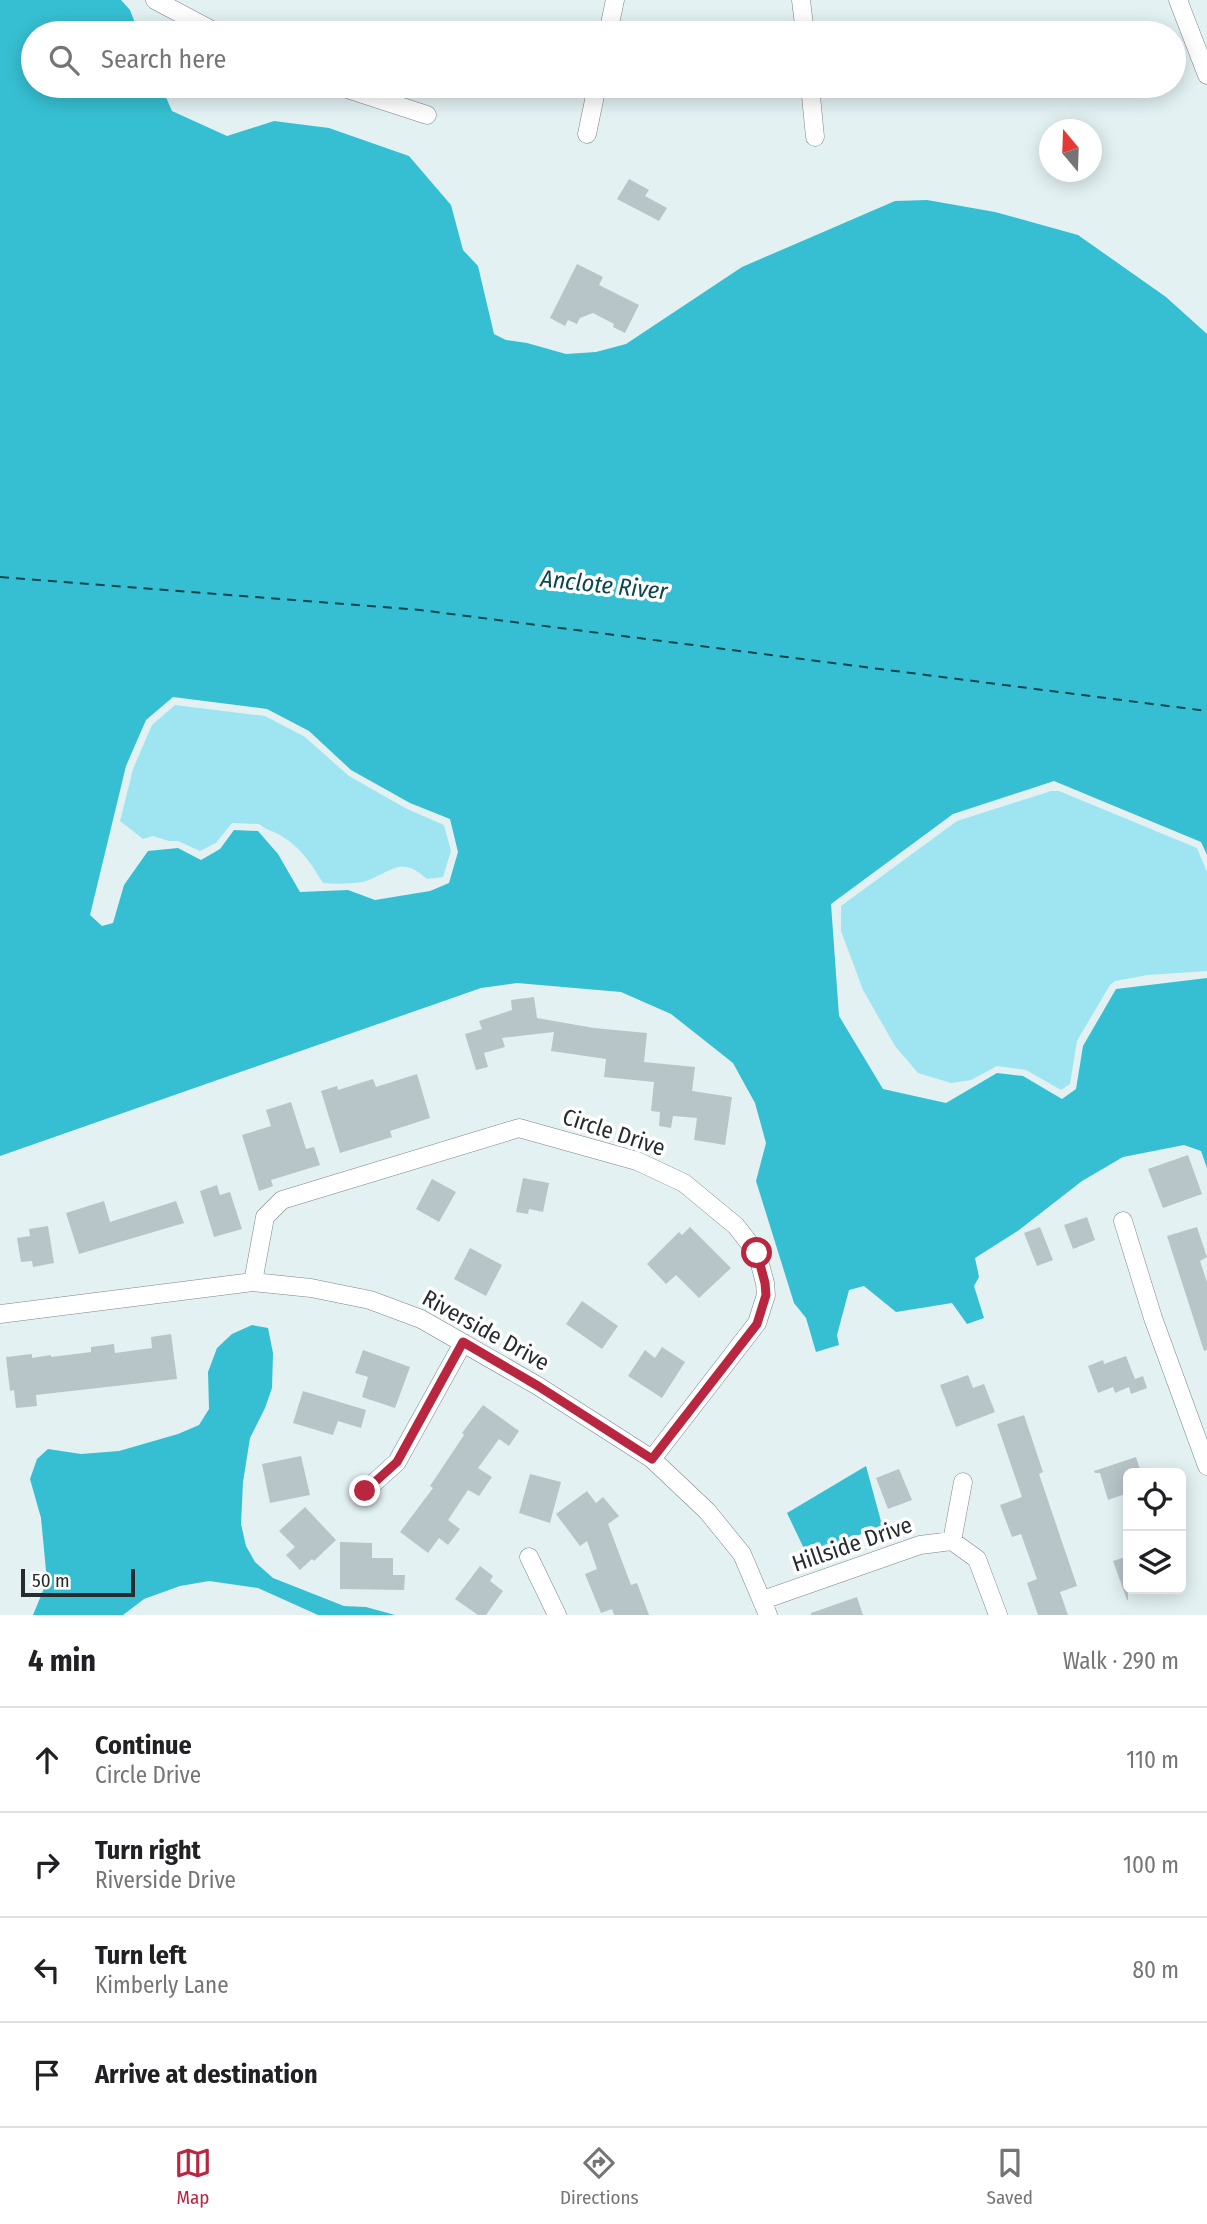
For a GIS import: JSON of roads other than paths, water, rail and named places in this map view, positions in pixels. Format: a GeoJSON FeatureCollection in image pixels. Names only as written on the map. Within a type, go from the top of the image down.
{"type":"FeatureCollection","features":[{"type":"Feature","properties":{"kind":"street"},"geometry":{"type":"LineString","coordinates":[[155,0],[194,21]]}},
{"type":"Feature","properties":{"kind":"street"},"geometry":{"type":"LineString","coordinates":[[611,21],[615,0]]}},
{"type":"Feature","properties":{"kind":"street"},"geometry":{"type":"LineString","coordinates":[[801,0],[803,21]]}},
{"type":"Feature","properties":{"kind":"street"},"geometry":{"type":"LineString","coordinates":[[1178,0],[1207,75]]}},
{"type":"Feature","properties":{"kind":"street"},"geometry":{"type":"LineString","coordinates":[[375,98],[427,115]]}},
{"type":"Feature","properties":{"kind":"street"},"geometry":{"type":"LineString","coordinates":[[587,134],[594,98]]}},
{"type":"Feature","properties":{"kind":"street"},"geometry":{"type":"LineString","coordinates":[[811,98],[815,137]]}},
{"type":"Feature","properties":{"kind":"street","name":"Circle Drive"},"geometry":{"type":"LineString","coordinates":[[253,1282],[265,1217],[282,1200],[519,1128],[637,1161],[684,1183],[736,1226],[757,1253],[766,1295],[757,1324],[652,1459]]}},
{"type":"Feature","properties":{"kind":"street"},"geometry":{"type":"LineString","coordinates":[[1123,1221],[1153,1318],[1207,1466]]}},
{"type":"Feature","properties":{"kind":"street","name":"Riverside Drive"},"geometry":{"type":"LineString","coordinates":[[0,1314],[253,1282],[370,1300],[421,1319],[538,1386],[652,1459],[708,1511],[742,1553],[765,1608]]}},
{"type":"Feature","properties":{"kind":"street"},"geometry":{"type":"LineString","coordinates":[[365,1491],[397,1462],[463,1342]]}},
{"type":"Feature","properties":{"kind":"street"},"geometry":{"type":"LineString","coordinates":[[963,1482],[952,1541],[977,1559],[998,1615]]}},
{"type":"Feature","properties":{"kind":"street","name":"Hillside Drive"},"geometry":{"type":"LineString","coordinates":[[765,1608],[920,1545],[952,1541]]}},
{"type":"Feature","properties":{"kind":"street"},"geometry":{"type":"LineString","coordinates":[[529,1557],[557,1615]]}},
{"type":"Feature","properties":{"kind":"water","name":"Anclote River"},"geometry":{"type":"Polygon","coordinates":[[[0,0],[121,0],[130,10],[134,21],[21,21],[21,98],[166,98],[172,111],[227,136],[274,121],[329,128],[409,156],[451,205],[463,250],[478,266],[494,334],[506,340],[566,354],[596,352],[626,344],[742,267],[895,201],[927,200],[995,212],[1078,235],[1166,297],[1207,334],[1207,855],[1201,842],[1054,781],[953,814],[831,904],[839,1016],[883,1089],[946,1103],[997,1073],[1023,1076],[1062,1099],[1076,1089],[1083,1046],[1116,989],[1207,978],[1207,1168],[1201,1151],[1184,1145],[1123,1157],[1082,1181],[1019,1230],[975,1258],[979,1277],[974,1286],[984,1318],[967,1324],[952,1303],[896,1312],[864,1286],[849,1290],[837,1335],[839,1345],[816,1352],[806,1318],[794,1303],[756,1181],[766,1143],[755,1103],[733,1063],[671,1014],[621,992],[517,983],[481,988],[0,1156],[0,0]],[[173,697],[146,720],[126,766],[90,915],[102,926],[113,923],[124,885],[148,851],[178,848],[201,860],[220,849],[234,830],[258,831],[278,854],[300,892],[348,890],[375,900],[430,891],[449,883],[458,852],[450,819],[410,803],[351,770],[309,731],[267,709],[173,697]]]}},
{"type":"Feature","properties":{"kind":"water"},"geometry":{"type":"Polygon","coordinates":[[[252,1325],[268,1328],[273,1353],[272,1388],[250,1438],[243,1482],[241,1524],[246,1546],[255,1562],[273,1578],[344,1606],[366,1607],[395,1615],[318,1615],[258,1588],[209,1581],[180,1586],[144,1599],[123,1615],[33,1615],[47,1581],[41,1518],[30,1479],[37,1459],[48,1449],[81,1454],[119,1451],[199,1425],[209,1409],[208,1372],[217,1348],[232,1334],[252,1325]]]}},
{"type":"Feature","properties":{"kind":"water"},"geometry":{"type":"Polygon","coordinates":[[[866,1466],[882,1525],[808,1557],[787,1513],[866,1466]]]}}]}
